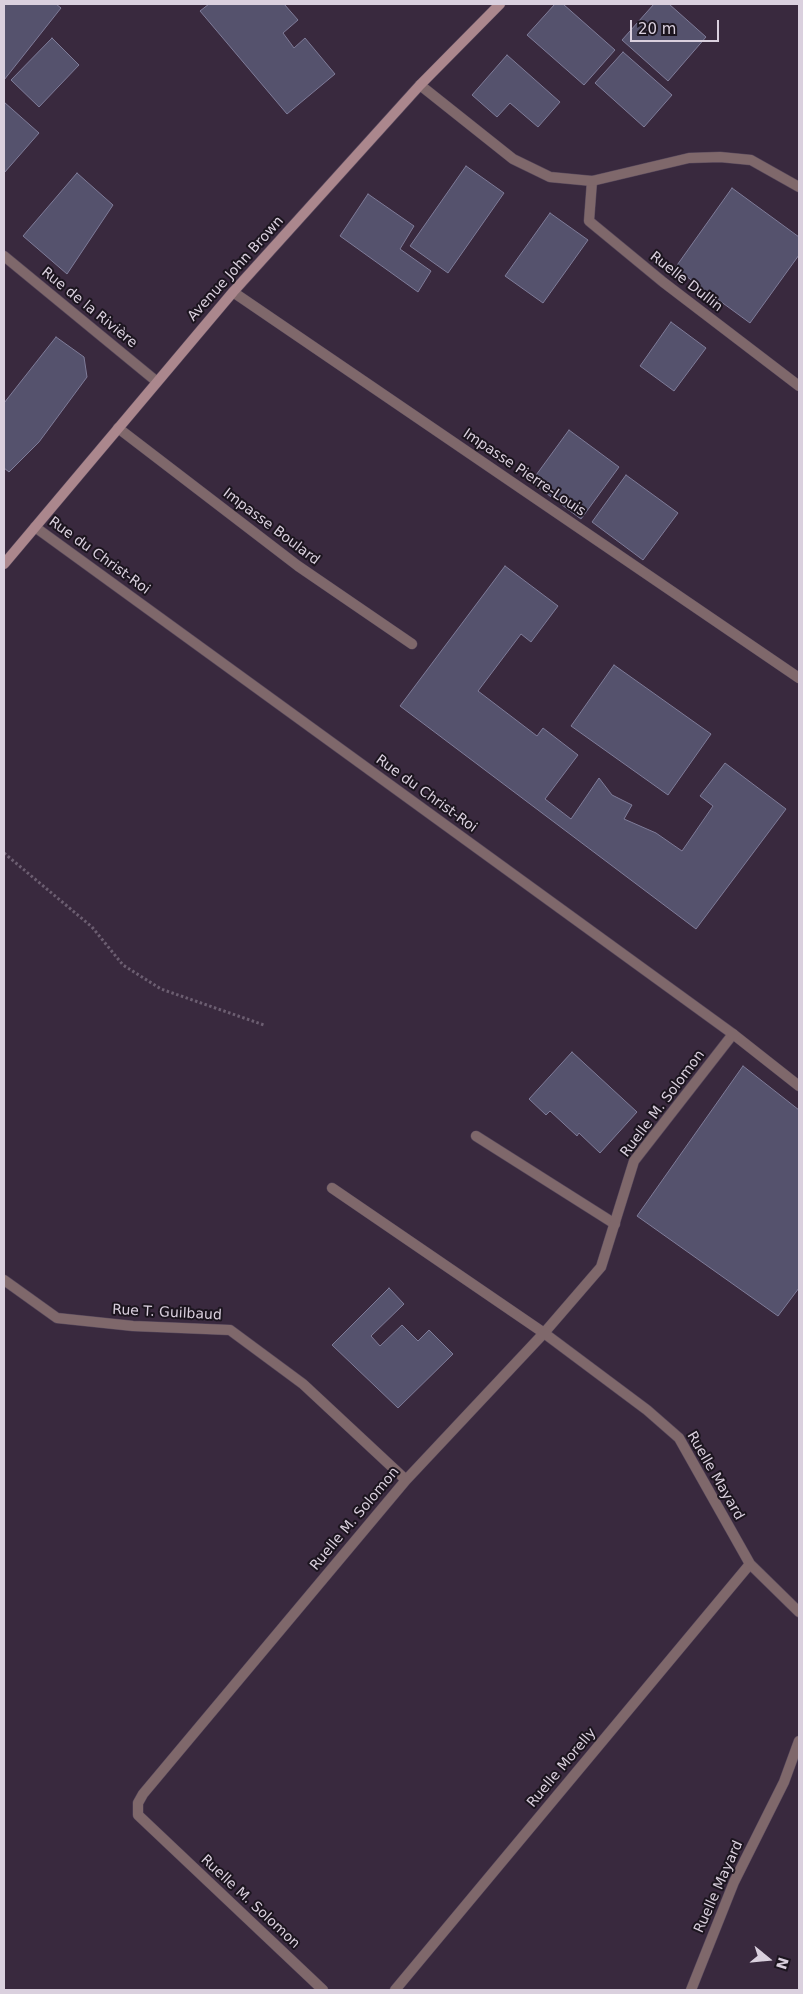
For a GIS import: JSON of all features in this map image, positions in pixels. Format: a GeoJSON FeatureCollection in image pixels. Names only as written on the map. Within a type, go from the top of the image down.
{"type":"FeatureCollection","features":[{"type":"Feature","properties":{"kind":"main road","name":"Avenue John Brown"},"geometry":{"type":"LineString","coordinates":[[4,564],[156,381],[233,292],[420,85],[500,4]]}},
{"type":"Feature","properties":{"kind":"street"},"geometry":{"type":"LineString","coordinates":[[420,85],[513,159],[550,177],[592,181],[689,158],[720,157],[751,160],[799,187]]}},
{"type":"Feature","properties":{"kind":"street","name":"Ruelle Dullin"},"geometry":{"type":"LineString","coordinates":[[592,181],[589,221],[663,282],[799,386]]}},
{"type":"Feature","properties":{"kind":"street","name":"Rue de la Rivière"},"geometry":{"type":"LineString","coordinates":[[4,256],[156,381]]}},
{"type":"Feature","properties":{"kind":"street","name":"Impasse Pierre-Louis"},"geometry":{"type":"LineString","coordinates":[[233,292],[799,678]]}},
{"type":"Feature","properties":{"kind":"street","name":"Impasse Boulard"},"geometry":{"type":"LineString","coordinates":[[118,428],[298,566],[412,644]]}},
{"type":"Feature","properties":{"kind":"street","name":"Rue du Christ-Roi"},"geometry":{"type":"LineString","coordinates":[[35,527],[733,1034],[799,1086]]}},
{"type":"Feature","properties":{"kind":"street","name":"Ruelle M. Solomon"},"geometry":{"type":"LineString","coordinates":[[323,1990],[138,1815],[138,1803],[143,1794],[406,1480],[544,1333],[601,1267],[634,1161],[733,1034]]}},
{"type":"Feature","properties":{"kind":"street"},"geometry":{"type":"LineString","coordinates":[[476,1136],[615,1224]]}},
{"type":"Feature","properties":{"kind":"street","name":"Ruelle Mayard"},"geometry":{"type":"LineString","coordinates":[[332,1188],[544,1333],[647,1410],[678,1438],[750,1564],[799,1612]]}},
{"type":"Feature","properties":{"kind":"street","name":"Rue T. Guilbaud"},"geometry":{"type":"LineString","coordinates":[[4,1280],[57,1318],[133,1326],[230,1330],[303,1384],[406,1480]]}},
{"type":"Feature","properties":{"kind":"street","name":"Ruelle Morelly"},"geometry":{"type":"LineString","coordinates":[[395,1990],[750,1564]]}},
{"type":"Feature","properties":{"kind":"street","name":"Ruelle Mayard"},"geometry":{"type":"LineString","coordinates":[[691,1990],[734,1882],[784,1782],[799,1741]]}},
{"type":"Feature","properties":{"kind":"path"},"geometry":{"type":"LineString","coordinates":[[4,853],[92,927],[124,965],[161,989],[264,1025]]}},
{"type":"Feature","properties":{"kind":"building"},"geometry":{"type":"Polygon","coordinates":[[[4,4],[56,4],[61,8],[4,80],[4,4]]]}},
{"type":"Feature","properties":{"kind":"building"},"geometry":{"type":"Polygon","coordinates":[[[209,4],[284,4],[298,20],[283,33],[294,48],[305,38],[335,74],[287,114],[200,11],[209,4]]]}},
{"type":"Feature","properties":{"kind":"building"},"geometry":{"type":"Polygon","coordinates":[[[555,4],[563,4],[615,50],[584,85],[527,35],[555,4]]]}},
{"type":"Feature","properties":{"kind":"building"},"geometry":{"type":"Polygon","coordinates":[[[654,4],[669,4],[706,37],[668,81],[622,40],[654,4]]]}},
{"type":"Feature","properties":{"kind":"building"},"geometry":{"type":"Polygon","coordinates":[[[52,38],[79,65],[39,107],[11,80],[52,38]]]}},
{"type":"Feature","properties":{"kind":"building"},"geometry":{"type":"Polygon","coordinates":[[[623,52],[672,95],[644,127],[595,83],[623,52]]]}},
{"type":"Feature","properties":{"kind":"building"},"geometry":{"type":"Polygon","coordinates":[[[507,55],[560,102],[538,127],[510,103],[497,117],[472,95],[507,55]]]}},
{"type":"Feature","properties":{"kind":"building"},"geometry":{"type":"Polygon","coordinates":[[[4,102],[39,133],[4,173],[4,102]]]}},
{"type":"Feature","properties":{"kind":"building"},"geometry":{"type":"Polygon","coordinates":[[[466,166],[504,193],[448,273],[410,246],[466,166]]]}},
{"type":"Feature","properties":{"kind":"building"},"geometry":{"type":"Polygon","coordinates":[[[77,173],[113,205],[67,274],[23,236],[77,173]]]}},
{"type":"Feature","properties":{"kind":"building"},"geometry":{"type":"Polygon","coordinates":[[[732,188],[799,237],[799,255],[750,323],[675,268],[732,188]]]}},
{"type":"Feature","properties":{"kind":"building"},"geometry":{"type":"Polygon","coordinates":[[[368,194],[414,226],[400,249],[431,271],[418,292],[340,236],[368,194]]]}},
{"type":"Feature","properties":{"kind":"building"},"geometry":{"type":"Polygon","coordinates":[[[550,213],[588,240],[543,303],[505,276],[550,213]]]}},
{"type":"Feature","properties":{"kind":"building"},"geometry":{"type":"Polygon","coordinates":[[[671,322],[706,348],[674,391],[640,366],[671,322]]]}},
{"type":"Feature","properties":{"kind":"building"},"geometry":{"type":"Polygon","coordinates":[[[56,337],[84,357],[87,377],[39,442],[9,472],[4,468],[4,403],[56,337]]]}},
{"type":"Feature","properties":{"kind":"building"},"geometry":{"type":"Polygon","coordinates":[[[569,430],[619,467],[581,519],[531,482],[569,430]]]}},
{"type":"Feature","properties":{"kind":"building"},"geometry":{"type":"Polygon","coordinates":[[[626,475],[678,513],[643,560],[592,522],[626,475]]]}},
{"type":"Feature","properties":{"kind":"building"},"geometry":{"type":"Polygon","coordinates":[[[505,566],[558,606],[531,642],[521,634],[478,691],[537,736],[543,728],[578,755],[545,799],[571,819],[599,778],[612,795],[632,805],[624,819],[656,833],[682,851],[713,806],[700,796],[725,763],[786,809],[696,929],[400,706],[505,566]]]}},
{"type":"Feature","properties":{"kind":"building"},"geometry":{"type":"Polygon","coordinates":[[[614,665],[711,734],[668,795],[571,726],[614,665]]]}},
{"type":"Feature","properties":{"kind":"building"},"geometry":{"type":"Polygon","coordinates":[[[572,1052],[637,1112],[600,1153],[579,1133],[577,1136],[550,1111],[546,1115],[529,1099],[572,1052]]]}},
{"type":"Feature","properties":{"kind":"building"},"geometry":{"type":"Polygon","coordinates":[[[743,1066],[799,1110],[799,1288],[778,1316],[637,1216],[743,1066]]]}},
{"type":"Feature","properties":{"kind":"building"},"geometry":{"type":"Polygon","coordinates":[[[389,1288],[404,1304],[371,1336],[380,1346],[402,1325],[418,1341],[429,1330],[453,1354],[398,1408],[332,1345],[389,1288]]]}}]}
